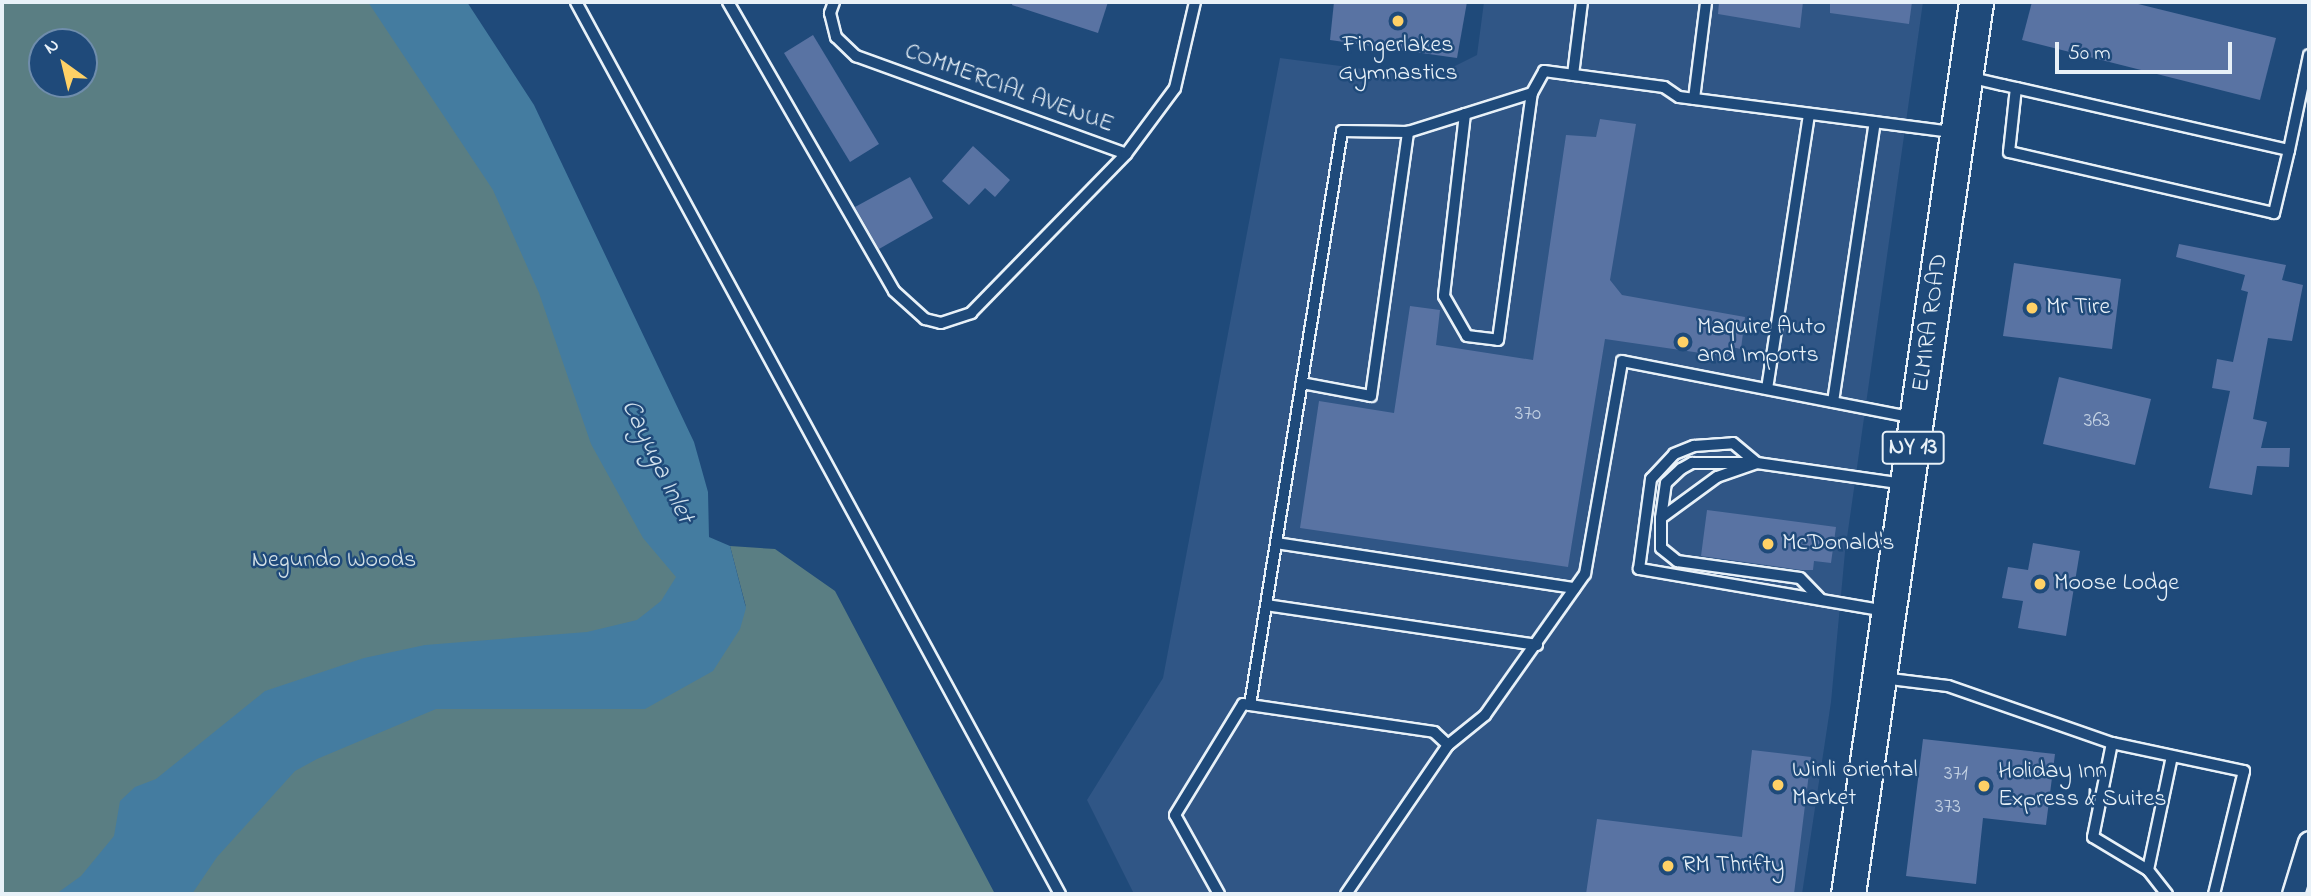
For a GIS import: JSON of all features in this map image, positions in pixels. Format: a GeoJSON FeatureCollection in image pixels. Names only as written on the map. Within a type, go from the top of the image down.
{"type":"FeatureCollection","features":[{"type":"Feature","properties":{"kind":"highway","name":"ELMIRA ROAD"},"geometry":{"type":"LineString","coordinates":[[1849,894],[1976,2]]}},
{"type":"Feature","properties":{"kind":"street"},"geometry":{"type":"LineString","coordinates":[[2292,894],[2309,842]]}},
{"type":"Feature","properties":{"kind":"lane"},"geometry":{"type":"LineString","coordinates":[[576,2],[1060,894]]}},
{"type":"Feature","properties":{"kind":"lane"},"geometry":{"type":"LineString","coordinates":[[728,2],[880,270],[912,312],[925,320],[949,322],[971,313],[1126,154]]}},
{"type":"Feature","properties":{"kind":"lane","name":"COMMERCIAL AVENUE"},"geometry":{"type":"LineString","coordinates":[[834,2],[830,13],[836,37],[856,55],[1126,154],[1175,88],[1195,2]]}},
{"type":"Feature","properties":{"kind":"lane"},"geometry":{"type":"LineString","coordinates":[[1573,75],[1582,2]]}},
{"type":"Feature","properties":{"kind":"lane"},"geometry":{"type":"LineString","coordinates":[[1694,99],[1706,2]]}},
{"type":"Feature","properties":{"kind":"lane"},"geometry":{"type":"LineString","coordinates":[[2016,88],[2009,152],[2274,213],[2309,54]]}},
{"type":"Feature","properties":{"kind":"lane"},"geometry":{"type":"LineString","coordinates":[[1465,114],[1444,296],[1467,336],[1498,340],[1532,93],[1544,71],[1664,87],[1694,99],[1957,132]]}},
{"type":"Feature","properties":{"kind":"lane"},"geometry":{"type":"LineString","coordinates":[[1965,76],[2289,150]]}},
{"type":"Feature","properties":{"kind":"lane"},"geometry":{"type":"LineString","coordinates":[[1251,705],[1342,131],[1408,132],[1532,93]]}},
{"type":"Feature","properties":{"kind":"lane"},"geometry":{"type":"LineString","coordinates":[[1767,389],[1809,114]]}},
{"type":"Feature","properties":{"kind":"lane"},"geometry":{"type":"LineString","coordinates":[[1833,402],[1875,122]]}},
{"type":"Feature","properties":{"kind":"lane"},"geometry":{"type":"LineString","coordinates":[[1302,383],[1371,396],[1408,132]]}},
{"type":"Feature","properties":{"kind":"lane"},"geometry":{"type":"LineString","coordinates":[[1346,894],[1448,745],[1485,715],[1585,575],[1622,361],[1918,418]]}},
{"type":"Feature","properties":{"kind":"lane"},"geometry":{"type":"LineString","coordinates":[[1757,463],[1733,443],[1694,446],[1659,466],[1651,479],[1639,569],[1889,612]]}},
{"type":"Feature","properties":{"kind":"lane"},"geometry":{"type":"LineString","coordinates":[[1821,600],[1800,578],[1677,561],[1661,548],[1661,518],[1666,484],[1681,469],[1726,460],[1907,484]]}},
{"type":"Feature","properties":{"kind":"lane"},"geometry":{"type":"LineString","coordinates":[[1661,518],[1717,477],[1757,463]]}},
{"type":"Feature","properties":{"kind":"lane"},"geometry":{"type":"LineString","coordinates":[[1276,543],[1575,588]]}},
{"type":"Feature","properties":{"kind":"lane"},"geometry":{"type":"LineString","coordinates":[[1266,605],[1536,645]]}},
{"type":"Feature","properties":{"kind":"lane"},"geometry":{"type":"LineString","coordinates":[[1880,677],[1962,690],[2112,743],[2244,771],[2214,894]]}},
{"type":"Feature","properties":{"kind":"lane"},"geometry":{"type":"LineString","coordinates":[[1219,894],[1175,815],[1243,705],[1434,732],[1448,745]]}},
{"type":"Feature","properties":{"kind":"lane"},"geometry":{"type":"LineString","coordinates":[[2112,743],[2093,837],[2148,870],[2167,894]]}},
{"type":"Feature","properties":{"kind":"lane"},"geometry":{"type":"LineString","coordinates":[[2148,870],[2172,756]]}},
{"type":"Feature","properties":{"kind":"shaded area"},"geometry":{"type":"Polygon","coordinates":[[[1484,2],[1923,2],[1845,552],[1831,702],[1802,894],[1134,894],[1087,800],[1163,678],[1280,58],[1431,78],[1477,55],[1484,2]]]}},
{"type":"Feature","properties":{"kind":"green space","name":"Negundo Woods"},"geometry":{"type":"Polygon","coordinates":[[[2,2],[422,2],[746,607],[730,546],[775,549],[835,591],[995,894],[2,894],[2,2]]]}},
{"type":"Feature","properties":{"kind":"water","name":"Cayuga Inlet"},"geometry":{"type":"Polygon","coordinates":[[[368,2],[467,2],[534,105],[694,442],[708,492],[709,537],[730,546],[746,608],[740,629],[713,671],[645,709],[436,709],[317,759],[295,771],[217,857],[192,894],[56,894],[81,876],[114,836],[120,801],[135,787],[156,779],[265,691],[364,658],[425,645],[587,632],[637,620],[661,601],[676,577],[643,538],[591,444],[539,293],[493,190],[368,2]]]}},
{"type":"Feature","properties":{"kind":"building"},"geometry":{"type":"Polygon","coordinates":[[[1013,2],[1108,2],[1098,33],[1012,5],[1013,2]]]}},
{"type":"Feature","properties":{"kind":"building","name":"Fingerlakes Gymnastics"},"geometry":{"type":"Polygon","coordinates":[[[1334,2],[1467,2],[1457,58],[1330,40],[1334,2]]]}},
{"type":"Feature","properties":{"kind":"building"},"geometry":{"type":"Polygon","coordinates":[[[1719,2],[1803,2],[1800,28],[1718,14],[1719,2]]]}},
{"type":"Feature","properties":{"kind":"building"},"geometry":{"type":"Polygon","coordinates":[[[1830,2],[1912,2],[1909,24],[1830,13],[1830,2]]]}},
{"type":"Feature","properties":{"kind":"building"},"geometry":{"type":"Polygon","coordinates":[[[2032,2],[2130,2],[2276,38],[2260,100],[2022,40],[2032,2]]]}},
{"type":"Feature","properties":{"kind":"building"},"geometry":{"type":"Polygon","coordinates":[[[813,35],[879,144],[850,162],[784,53],[813,35]]]}},
{"type":"Feature","properties":{"kind":"building","name":"Maquire Auto and Imports"},"geometry":{"type":"Polygon","coordinates":[[[1600,119],[1636,124],[1610,280],[1622,295],[1745,317],[1741,349],[1731,347],[1728,357],[1605,339],[1568,567],[1300,528],[1319,401],[1394,413],[1410,306],[1440,310],[1436,345],[1533,360],[1566,135],[1596,137],[1600,119]]]}},
{"type":"Feature","properties":{"kind":"building"},"geometry":{"type":"Polygon","coordinates":[[[973,146],[1010,180],[995,197],[985,188],[969,205],[942,181],[973,146]]]}},
{"type":"Feature","properties":{"kind":"building"},"geometry":{"type":"Polygon","coordinates":[[[910,177],[933,218],[879,249],[855,207],[910,177]]]}},
{"type":"Feature","properties":{"kind":"building"},"geometry":{"type":"Polygon","coordinates":[[[2179,244],[2286,265],[2282,280],[2303,285],[2292,341],[2268,338],[2253,419],[2267,422],[2261,448],[2290,448],[2289,467],[2257,466],[2252,495],[2209,488],[2230,391],[2212,388],[2217,359],[2233,362],[2248,292],[2241,290],[2245,275],[2176,257],[2179,244]]]}},
{"type":"Feature","properties":{"kind":"building"},"geometry":{"type":"Polygon","coordinates":[[[2014,263],[2121,279],[2112,349],[2003,336],[2014,263]]]}},
{"type":"Feature","properties":{"kind":"building"},"geometry":{"type":"Polygon","coordinates":[[[2059,377],[2151,399],[2135,465],[2043,444],[2059,377]]]}},
{"type":"Feature","properties":{"kind":"building","name":"McDonald's"},"geometry":{"type":"Polygon","coordinates":[[[1707,510],[1836,527],[1831,563],[1814,561],[1813,570],[1801,570],[1701,556],[1707,510]]]}},
{"type":"Feature","properties":{"kind":"building","name":"Moose Lodge"},"geometry":{"type":"Polygon","coordinates":[[[2033,543],[2080,551],[2066,636],[2018,628],[2023,601],[2002,598],[2008,567],[2028,570],[2033,543]]]}},
{"type":"Feature","properties":{"kind":"building","name":"Holiday Inn Express & Suites"},"geometry":{"type":"Polygon","coordinates":[[[1923,739],[2055,754],[2046,825],[1983,818],[1976,884],[1906,876],[1923,739]]]}},
{"type":"Feature","properties":{"kind":"building"},"geometry":{"type":"Polygon","coordinates":[[[1752,750],[1811,757],[1794,894],[1586,894],[1597,819],[1742,837],[1752,750]]]}},
{"type":"Feature","properties":{"kind":"place","name":"Fingerlakes Gymnastics"},"geometry":{"type":"Point","coordinates":[1398,21]}},
{"type":"Feature","properties":{"kind":"place","name":"Mr Tire"},"geometry":{"type":"Point","coordinates":[2032,308]}},
{"type":"Feature","properties":{"kind":"place","name":"Maquire Auto and Imports"},"geometry":{"type":"Point","coordinates":[1683,342]}},
{"type":"Feature","properties":{"kind":"place","name":"McDonald's"},"geometry":{"type":"Point","coordinates":[1768,544]}},
{"type":"Feature","properties":{"kind":"place","name":"Moose Lodge"},"geometry":{"type":"Point","coordinates":[2040,584]}},
{"type":"Feature","properties":{"kind":"place","name":"Winli Oriental Market"},"geometry":{"type":"Point","coordinates":[1778,785]}},
{"type":"Feature","properties":{"kind":"place","name":"Holiday Inn Express & Suites"},"geometry":{"type":"Point","coordinates":[1984,786]}},
{"type":"Feature","properties":{"kind":"place","name":"RM Thrifty"},"geometry":{"type":"Point","coordinates":[1668,866]}}]}
